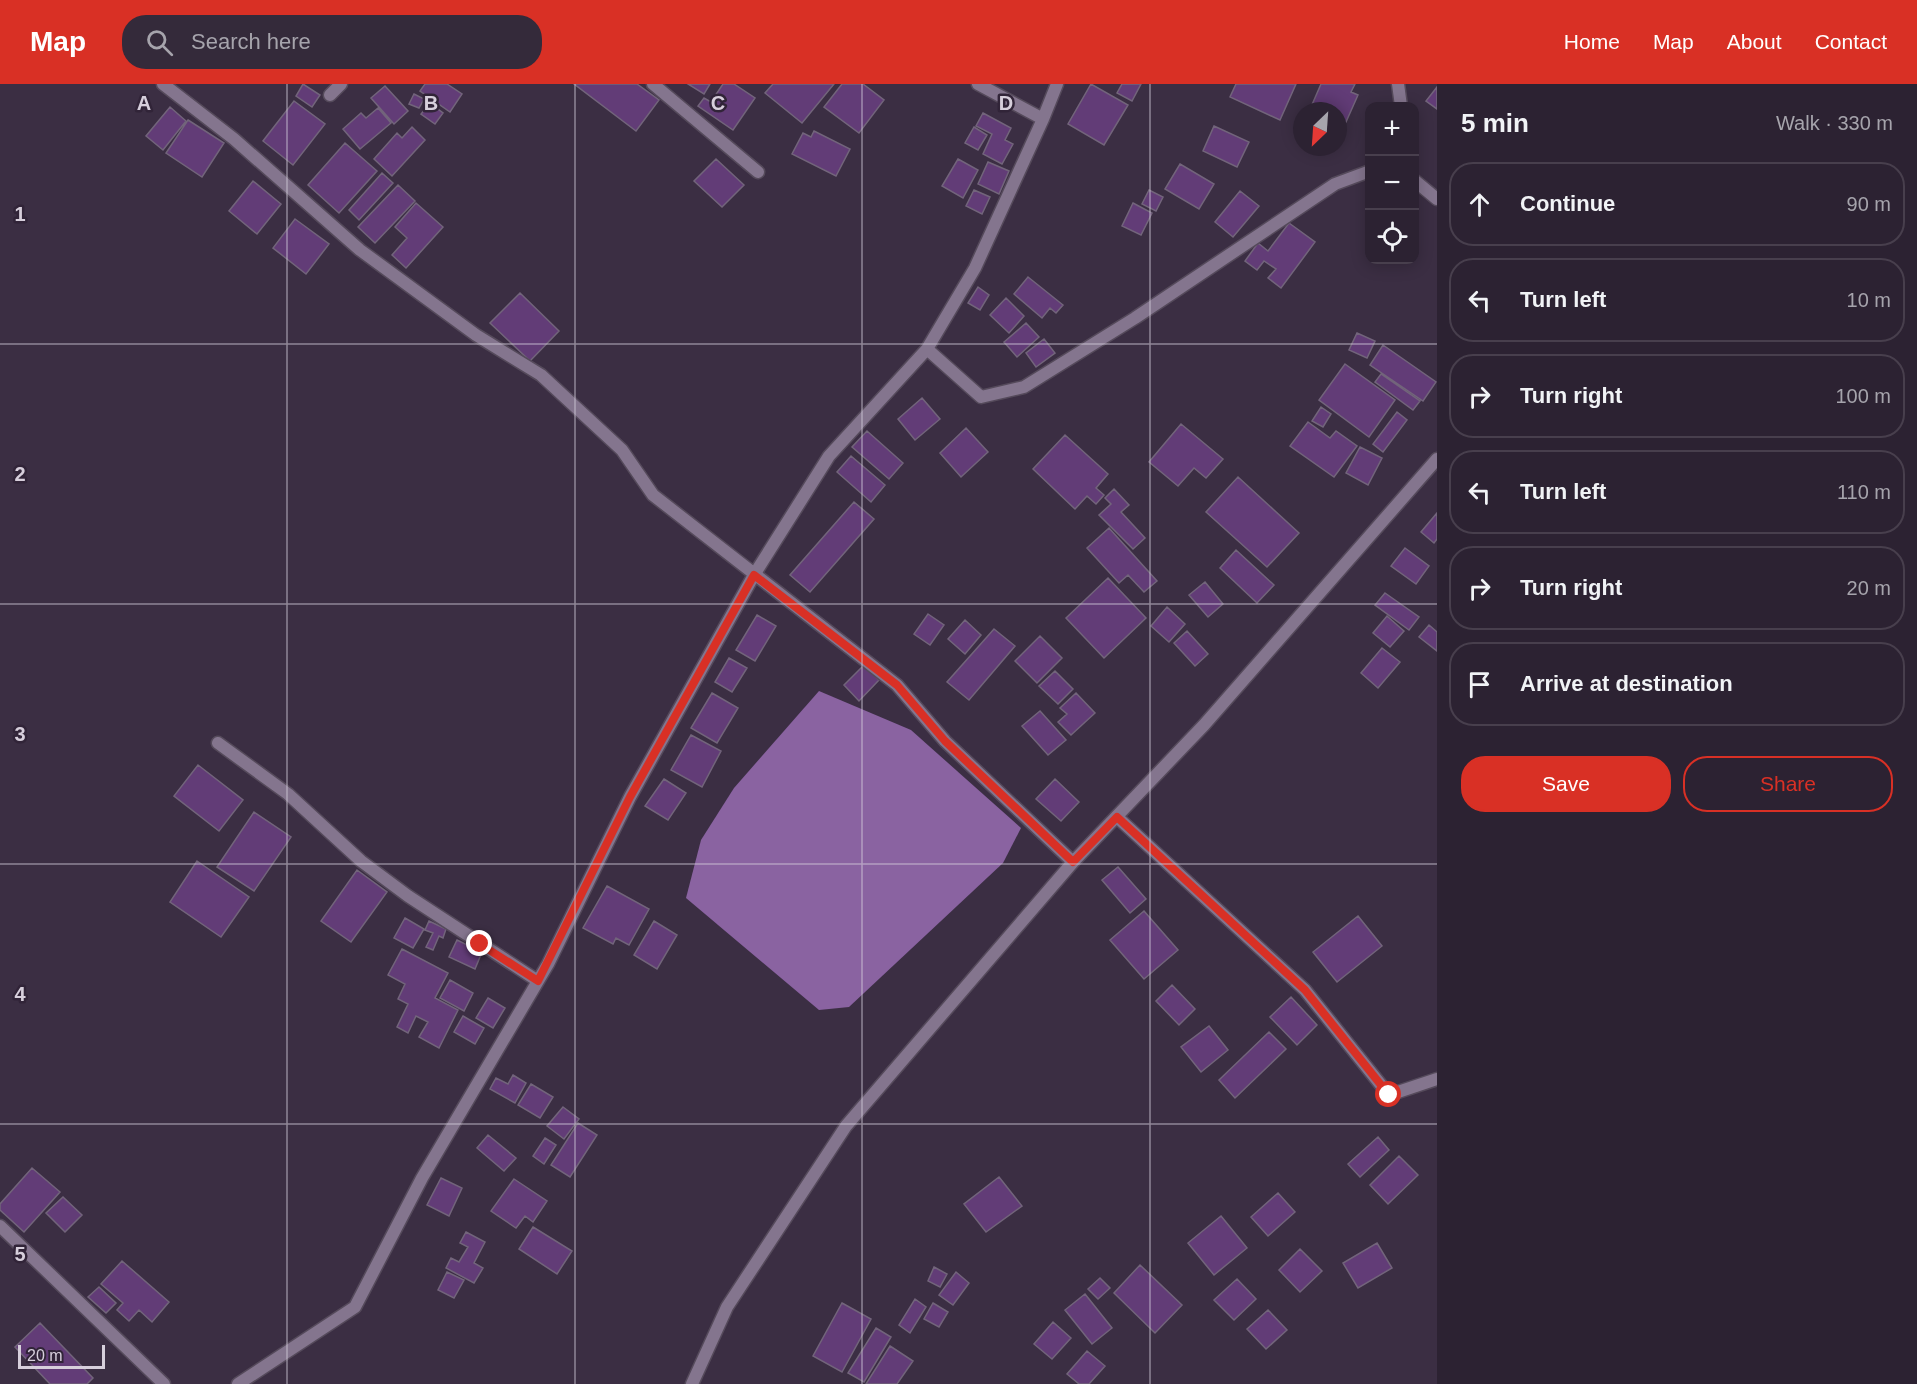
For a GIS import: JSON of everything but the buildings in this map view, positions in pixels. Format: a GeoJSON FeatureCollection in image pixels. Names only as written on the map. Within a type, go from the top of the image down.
{"type":"FeatureCollection","features":[{"type":"Feature","properties":{"kind":"street"},"geometry":{"type":"LineString","coordinates":[[163,84],[234,139],[360,250],[476,335],[540,375],[622,450],[653,495],[897,685],[945,741],[1073,862]]}},
{"type":"Feature","properties":{"kind":"street"},"geometry":{"type":"LineString","coordinates":[[330,95],[341,84]]}},
{"type":"Feature","properties":{"kind":"street"},"geometry":{"type":"LineString","coordinates":[[654,84],[758,172]]}},
{"type":"Feature","properties":{"kind":"street"},"geometry":{"type":"LineString","coordinates":[[978,84],[1043,119]]}},
{"type":"Feature","properties":{"kind":"street"},"geometry":{"type":"LineString","coordinates":[[238,1384],[355,1307],[422,1178],[538,981],[630,797],[754,575],[829,456],[927,349],[975,268],[1057,84]]}},
{"type":"Feature","properties":{"kind":"street"},"geometry":{"type":"LineString","coordinates":[[1398,84],[1400,102]]}},
{"type":"Feature","properties":{"kind":"street"},"geometry":{"type":"LineString","coordinates":[[927,349],[981,397],[1024,387],[1135,318],[1335,184],[1365,173]]}},
{"type":"Feature","properties":{"kind":"street"},"geometry":{"type":"LineString","coordinates":[[1419,184],[1437,200]]}},
{"type":"Feature","properties":{"kind":"street"},"geometry":{"type":"LineString","coordinates":[[692,1384],[727,1307],[846,1126],[1073,862],[1204,725],[1437,459]]}},
{"type":"Feature","properties":{"kind":"street"},"geometry":{"type":"LineString","coordinates":[[218,743],[288,794],[361,861],[417,902],[538,981]]}},
{"type":"Feature","properties":{"kind":"street"},"geometry":{"type":"LineString","coordinates":[[1117,817],[1305,990],[1389,1095],[1437,1079]]}},
{"type":"Feature","properties":{"kind":"street"},"geometry":{"type":"LineString","coordinates":[[0,1226],[164,1384]]}},
{"type":"Feature","properties":{"kind":"shaded area"},"geometry":{"type":"Polygon","coordinates":[[[819,691],[911,730],[1021,828],[1003,863],[849,1007],[819,1010],[686,898],[701,840],[734,788],[819,691]]]}},
{"type":"Feature","properties":{"kind":"route"},"geometry":{"type":"LineString","coordinates":[[480,944],[538,981],[630,797],[754,575],[897,685],[945,741],[1073,862],[1117,817],[1305,990],[1389,1095]]}}]}
